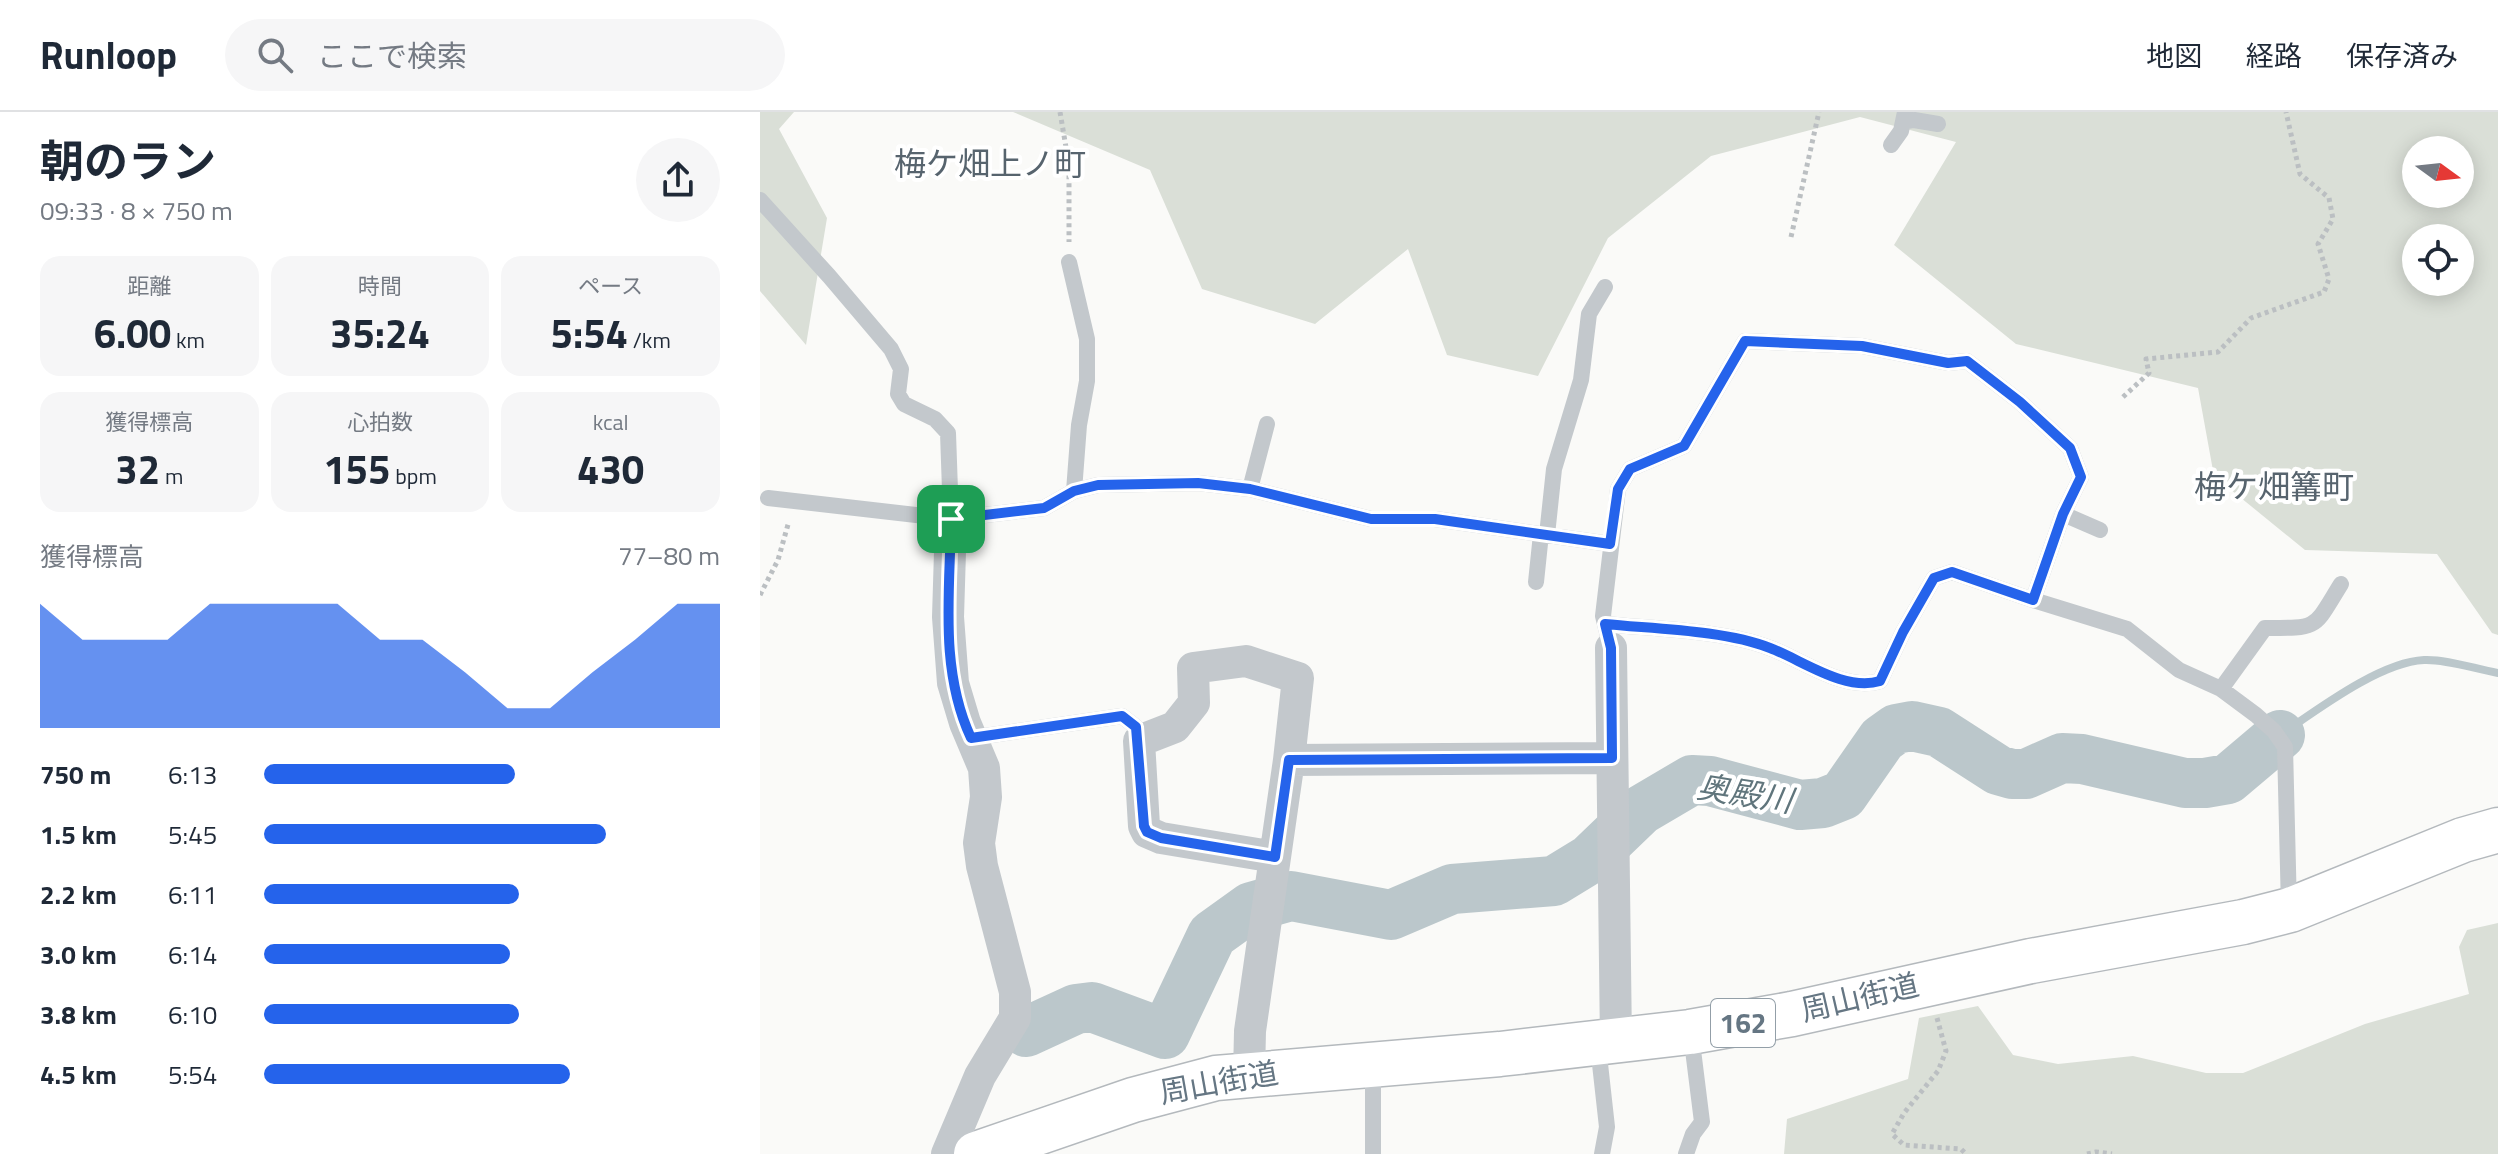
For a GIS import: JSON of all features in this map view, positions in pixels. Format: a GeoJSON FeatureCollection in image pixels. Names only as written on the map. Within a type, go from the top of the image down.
{"type":"FeatureCollection","features":[{"type":"Feature","properties":{"kind":"highway","name":"周山街道"},"geometry":{"type":"LineString","coordinates":[[976,1154],[1133,1100],[1216,1078],[1607,1044],[1690,1032],[1792,1014],[2031,961],[2243,922],[2290,910],[2463,840],[2498,830]]}},
{"type":"Feature","properties":{"kind":"street"},"geometry":{"type":"LineString","coordinates":[[947,1154],[980,1076],[1015,1018],[1015,992],[982,866],[979,843],[986,797],[984,768],[953,683],[948,617],[951,519]]}},
{"type":"Feature","properties":{"kind":"street"},"geometry":{"type":"LineString","coordinates":[[1607,1044],[1613,834],[1608,636]]}},
{"type":"Feature","properties":{"kind":"street"},"geometry":{"type":"LineString","coordinates":[[1249,1075],[1250,1031],[1289,760],[1298,678],[1246,661],[1193,668],[1194,703],[1175,727],[1139,741],[1144,826],[1147,832],[1161,838],[1275,857]]}},
{"type":"Feature","properties":{"kind":"street"},"geometry":{"type":"LineString","coordinates":[[1289,760],[1612,758]]}},
{"type":"Feature","properties":{"kind":"lane"},"geometry":{"type":"LineString","coordinates":[[1891,145],[1901,131],[1904,117],[1938,124]]}},
{"type":"Feature","properties":{"kind":"lane"},"geometry":{"type":"LineString","coordinates":[[760,200],[891,349],[901,369],[898,394],[904,404],[935,419],[948,433],[951,519]]}},
{"type":"Feature","properties":{"kind":"lane"},"geometry":{"type":"LineString","coordinates":[[1069,262],[1087,339],[1087,381],[1079,425],[1074,491]]}},
{"type":"Feature","properties":{"kind":"lane"},"geometry":{"type":"LineString","coordinates":[[1536,582],[1554,469],[1581,380],[1589,314],[1605,287]]}},
{"type":"Feature","properties":{"kind":"lane"},"geometry":{"type":"LineString","coordinates":[[2033,600],[2063,514],[2081,477],[2070,448],[2020,402],[1967,361],[1948,363],[1862,346],[1745,341],[1684,446],[1630,469],[1618,489],[1610,544],[1608,636],[1709,634],[1770,648],[1800,664],[1864,686],[1880,681],[1934,578],[1952,572],[2033,600],[2127,629],[2179,670],[2221,689],[2274,731],[2285,747],[2290,910]]}},
{"type":"Feature","properties":{"kind":"lane"},"geometry":{"type":"LineString","coordinates":[[1250,489],[1267,424]]}},
{"type":"Feature","properties":{"kind":"lane"},"geometry":{"type":"LineString","coordinates":[[768,498],[951,519],[1044,508],[1074,491],[1098,485],[1198,483],[1250,489],[1371,519],[1435,519],[1610,544]]}},
{"type":"Feature","properties":{"kind":"lane"},"geometry":{"type":"LineString","coordinates":[[2063,514],[2100,530]]}},
{"type":"Feature","properties":{"kind":"lane"},"geometry":{"type":"LineString","coordinates":[[2221,689],[2265,628],[2305,628],[2317,622],[2341,584]]}},
{"type":"Feature","properties":{"kind":"lane"},"geometry":{"type":"LineString","coordinates":[[971,738],[1122,716],[1136,727],[1139,741]]}},
{"type":"Feature","properties":{"kind":"lane"},"geometry":{"type":"LineString","coordinates":[[1686,1154],[1693,1134],[1702,1122],[1690,1032]]}},
{"type":"Feature","properties":{"kind":"lane"},"geometry":{"type":"LineString","coordinates":[[1602,1154],[1607,1127],[1607,1044]]}},
{"type":"Feature","properties":{"kind":"lane"},"geometry":{"type":"LineString","coordinates":[[1373,1063],[1373,1154]]}},
{"type":"Feature","properties":{"kind":"path"},"geometry":{"type":"LineString","coordinates":[[1060,112],[1069,165],[1069,262]]}},
{"type":"Feature","properties":{"kind":"path"},"geometry":{"type":"LineString","coordinates":[[1791,237],[1819,112]]}},
{"type":"Feature","properties":{"kind":"path"},"geometry":{"type":"LineString","coordinates":[[2123,397],[2149,373],[2146,359],[2218,352],[2251,318],[2324,292],[2329,279],[2318,244],[2333,219],[2329,198],[2300,174],[2286,112]]}},
{"type":"Feature","properties":{"kind":"path"},"geometry":{"type":"LineString","coordinates":[[760,595],[778,560],[795,501]]}},
{"type":"Feature","properties":{"kind":"path"},"geometry":{"type":"LineString","coordinates":[[1924,984],[1941,1027],[1946,1051],[1938,1071],[1904,1113],[1892,1134],[1904,1145],[1961,1149],[1966,1154]]}},
{"type":"Feature","properties":{"kind":"path"},"geometry":{"type":"LineString","coordinates":[[2087,1154],[2112,1154]]}},
{"type":"Feature","properties":{"kind":"shaded area"},"geometry":{"type":"Polygon","coordinates":[[[760,112],[794,112],[779,129],[827,218],[806,345],[760,291],[760,112]]]}},
{"type":"Feature","properties":{"kind":"shaded area"},"geometry":{"type":"Polygon","coordinates":[[[1013,112],[2498,112],[2498,635],[2492,633],[2437,554],[2305,550],[2214,476],[2198,388],[2016,344],[1894,245],[1956,142],[1860,117],[1711,156],[1608,238],[1538,376],[1447,355],[1408,249],[1315,324],[1202,289],[1150,170],[1013,112]]]}},
{"type":"Feature","properties":{"kind":"shaded area"},"geometry":{"type":"Polygon","coordinates":[[[2498,923],[2498,1154],[1784,1154],[1787,1119],[1908,1079],[1919,1018],[1978,1006],[2013,1055],[2058,1064],[2133,1056],[2206,1073],[2243,1073],[2365,1024],[2469,994],[2459,947],[2467,930],[2498,923]]]}},
{"type":"Feature","properties":{"kind":"waterway","name":"奥殿川"},"geometry":{"type":"LineString","coordinates":[[2280,735],[2349,689],[2407,663],[2442,661],[2498,673]]}},
{"type":"Feature","properties":{"kind":"waterway","name":"奥殿川"},"geometry":{"type":"LineString","coordinates":[[1026,1032],[1076,1009],[1092,1007],[1165,1034],[1212,935],[1251,907],[1291,896],[1391,915],[1452,889],[1554,881],[1590,859],[1641,810],[1692,780],[1710,781],[1800,805],[1823,803],[1843,795],[1882,739],[1896,729],[1912,726],[1939,732],[1998,770],[2012,774],[2026,774],[2062,758],[2082,759],[2185,783],[2228,779],[2280,735]]}},
{"type":"Feature","properties":{"kind":"district","name":"梅ケ畑上ノ町"},"geometry":{"type":"Point","coordinates":[990,164]}},
{"type":"Feature","properties":{"kind":"district","name":"梅ケ畑篝町"},"geometry":{"type":"Point","coordinates":[2274,487]}},
{"type":"Feature","properties":{"kind":"route"},"geometry":{"type":"LineString","coordinates":[[1745,341],[1862,346],[1948,363],[1967,361],[2020,402],[2070,448],[2081,477],[2063,514],[2033,600],[1952,572],[1934,578],[1880,681],[1864,686],[1800,664],[1770,648],[1709,634],[1605,624],[1611,648],[1612,758],[1289,760],[1275,857],[1161,838],[1147,832],[1136,727],[1122,716],[971,738],[953,683],[948,617],[951,519],[1044,508],[1074,491],[1098,485],[1198,483],[1250,489],[1371,519],[1435,519],[1610,544],[1618,489],[1630,469],[1684,446],[1745,341]]}}]}
